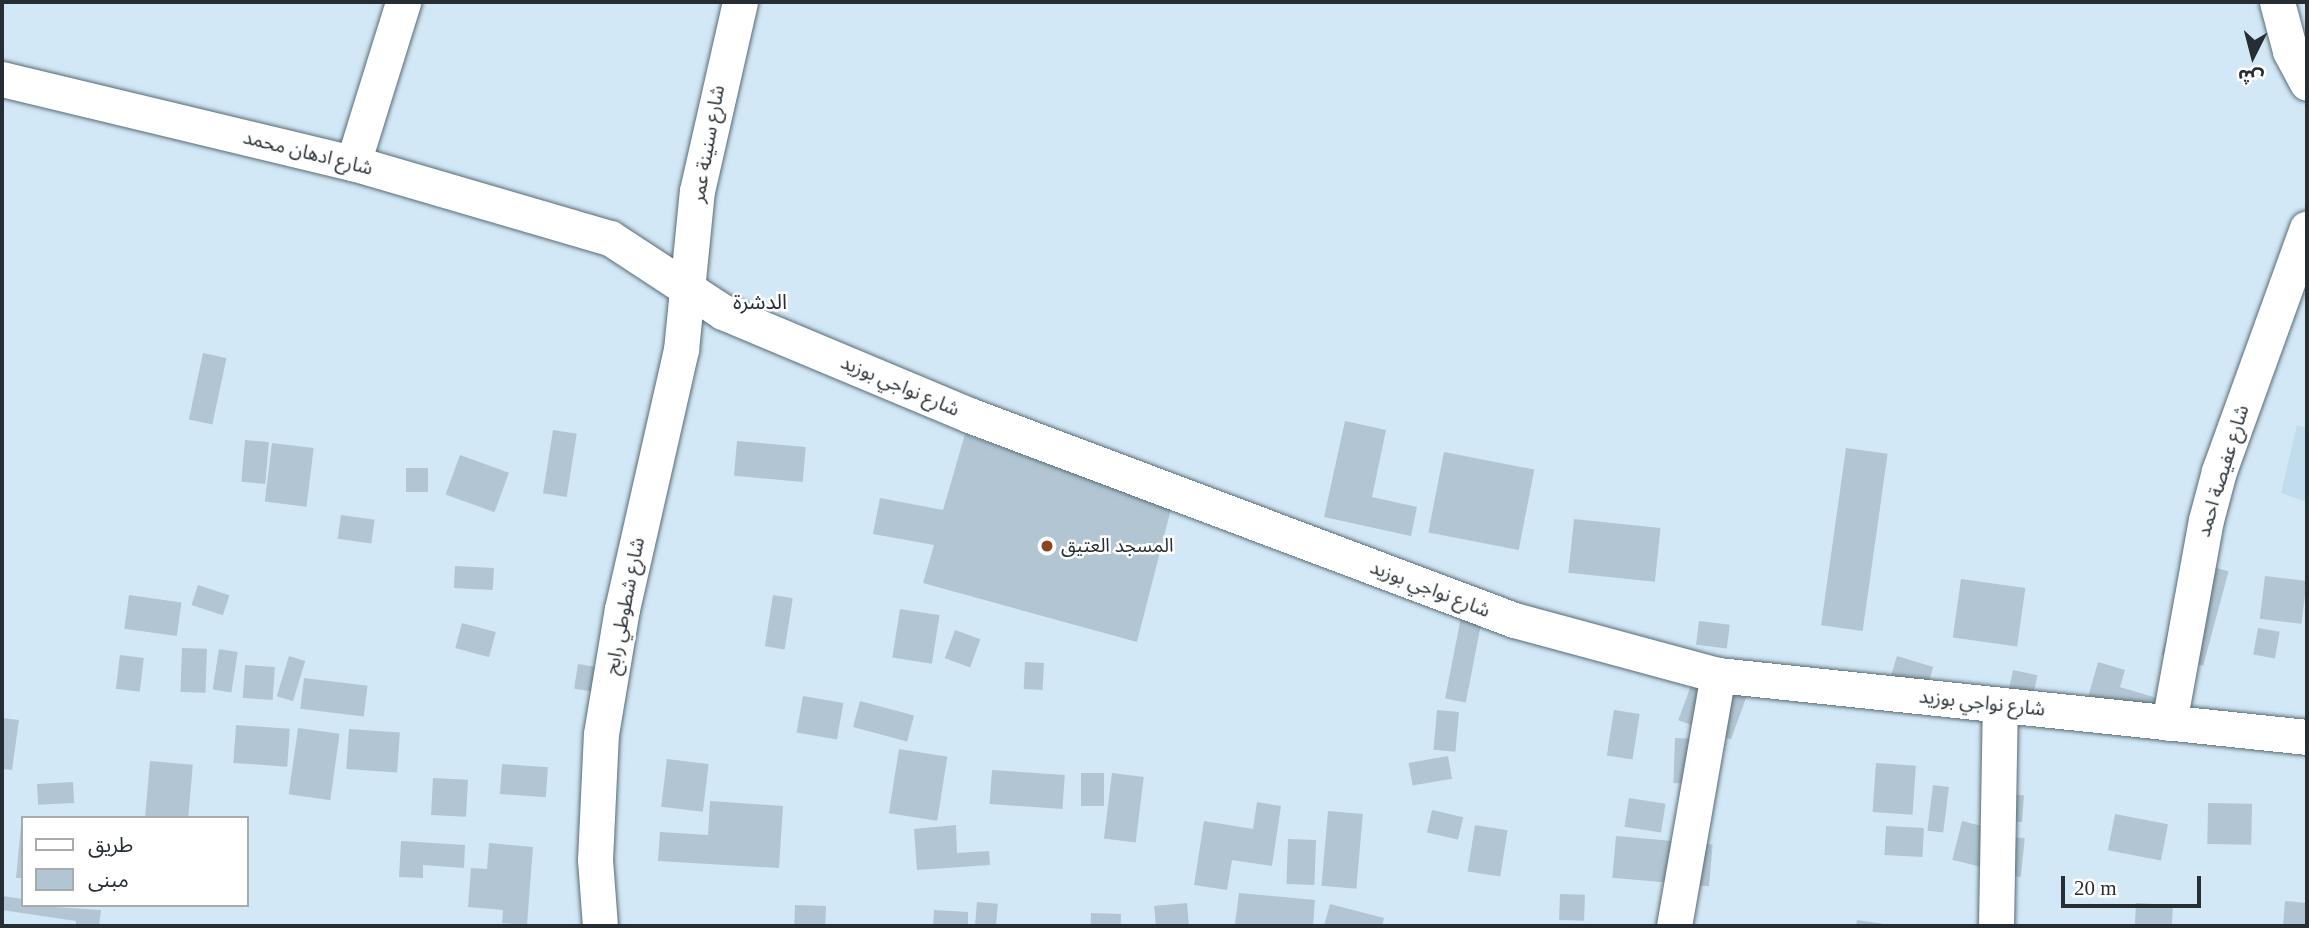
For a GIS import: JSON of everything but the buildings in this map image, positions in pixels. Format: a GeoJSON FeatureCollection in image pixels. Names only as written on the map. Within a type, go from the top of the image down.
{"type":"FeatureCollection","features":[{"type":"Feature","properties":{"kind":"street"},"geometry":{"type":"LineString","coordinates":[[353,163],[403,2]]}},
{"type":"Feature","properties":{"kind":"street","name":"شارع سنينة عمر"},"geometry":{"type":"LineString","coordinates":[[688,289],[697,191],[724,54],[740,2]]}},
{"type":"Feature","properties":{"kind":"street"},"geometry":{"type":"LineString","coordinates":[[2277,2],[2290,51],[2307,83]]}},
{"type":"Feature","properties":{"kind":"street","name":"شارع ادهان محمد"},"geometry":{"type":"LineString","coordinates":[[2,79],[353,163],[610,238]]}},
{"type":"Feature","properties":{"kind":"street","name":"شارع عفيصة احمد"},"geometry":{"type":"LineString","coordinates":[[2169,723],[2212,495],[2307,228]]}},
{"type":"Feature","properties":{"kind":"street","name":"شارع نواجي بوزيد"},"geometry":{"type":"LineString","coordinates":[[610,238],[723,312],[969,415],[1514,620],[1718,675],[2307,737]]}},
{"type":"Feature","properties":{"kind":"street","name":"شارع شطوطي رابح"},"geometry":{"type":"LineString","coordinates":[[600,926],[595,860],[601,734],[622,609],[681,350],[688,289]]}},
{"type":"Feature","properties":{"kind":"street"},"geometry":{"type":"LineString","coordinates":[[1674,926],[1718,675]]}},
{"type":"Feature","properties":{"kind":"street"},"geometry":{"type":"LineString","coordinates":[[1996,926],[2000,705]]}},
{"type":"Feature","properties":{"kind":"shaded area"},"geometry":{"type":"Polygon","coordinates":[[[2297,425],[2307,428],[2307,502],[2281,493],[2297,425]]]}},
{"type":"Feature","properties":{"kind":"place","name":"المسجد العتيق"},"geometry":{"type":"Point","coordinates":[1047,546]}},
{"type":"Feature","properties":{"kind":"district","name":"الدشرة"},"geometry":{"type":"Point","coordinates":[760,302]}}]}
